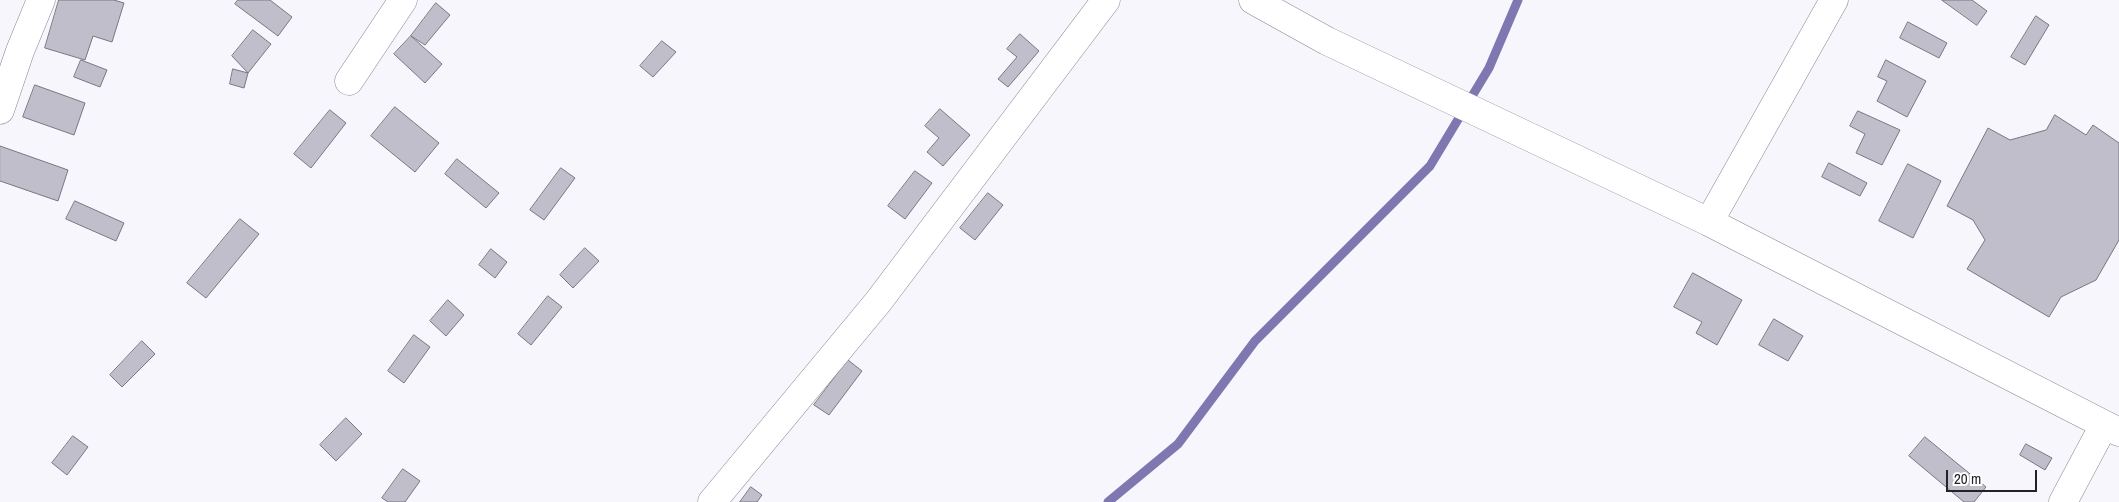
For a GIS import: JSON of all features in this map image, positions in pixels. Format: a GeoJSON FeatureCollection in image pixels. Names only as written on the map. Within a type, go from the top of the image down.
{"type":"FeatureCollection","features":[{"type":"Feature","properties":{"kind":"street"},"geometry":{"type":"LineString","coordinates":[[0,110],[10,47],[41,0]]}},
{"type":"Feature","properties":{"kind":"street"},"geometry":{"type":"LineString","coordinates":[[349,81],[403,0]]}},
{"type":"Feature","properties":{"kind":"street"},"geometry":{"type":"LineString","coordinates":[[712,502],[878,302],[1106,0]]}},
{"type":"Feature","properties":{"kind":"street"},"geometry":{"type":"LineString","coordinates":[[1253,0],[1327,41],[1709,222],[2112,429],[2063,502]]}},
{"type":"Feature","properties":{"kind":"street"},"geometry":{"type":"LineString","coordinates":[[1709,222],[1834,0]]}},
{"type":"Feature","properties":{"kind":"building"},"geometry":{"type":"Polygon","coordinates":[[[59,0],[114,0],[124,3],[112,42],[93,36],[85,60],[45,48],[59,0]]]}},
{"type":"Feature","properties":{"kind":"building"},"geometry":{"type":"Polygon","coordinates":[[[238,0],[270,0],[292,17],[278,36],[235,4],[238,0]]]}},
{"type":"Feature","properties":{"kind":"building"},"geometry":{"type":"Polygon","coordinates":[[[1942,0],[1972,0],[1987,11],[1977,25],[1942,0]]]}},
{"type":"Feature","properties":{"kind":"building"},"geometry":{"type":"Polygon","coordinates":[[[436,3],[450,15],[425,45],[411,36],[436,3]]]}},
{"type":"Feature","properties":{"kind":"building"},"geometry":{"type":"Polygon","coordinates":[[[2036,16],[2049,25],[2025,65],[2011,57],[2036,16]]]}},
{"type":"Feature","properties":{"kind":"building"},"geometry":{"type":"Polygon","coordinates":[[[1908,22],[1947,43],[1939,58],[1900,38],[1908,22]]]}},
{"type":"Feature","properties":{"kind":"building"},"geometry":{"type":"Polygon","coordinates":[[[253,30],[271,44],[248,73],[232,56],[253,30]]]}},
{"type":"Feature","properties":{"kind":"building"},"geometry":{"type":"Polygon","coordinates":[[[1020,34],[1039,51],[1008,87],[998,79],[1017,57],[1007,49],[1020,34]]]}},
{"type":"Feature","properties":{"kind":"building"},"geometry":{"type":"Polygon","coordinates":[[[411,36],[442,64],[425,83],[394,54],[411,36]]]}},
{"type":"Feature","properties":{"kind":"building"},"geometry":{"type":"Polygon","coordinates":[[[662,41],[676,52],[653,77],[640,66],[662,41]]]}},
{"type":"Feature","properties":{"kind":"building"},"geometry":{"type":"Polygon","coordinates":[[[81,60],[107,70],[100,87],[74,77],[81,60]]]}},
{"type":"Feature","properties":{"kind":"building"},"geometry":{"type":"Polygon","coordinates":[[[1886,60],[1926,81],[1907,117],[1877,101],[1887,81],[1878,77],[1886,60]]]}},
{"type":"Feature","properties":{"kind":"building"},"geometry":{"type":"Polygon","coordinates":[[[233,69],[248,73],[244,88],[230,84],[233,69]]]}},
{"type":"Feature","properties":{"kind":"building"},"geometry":{"type":"Polygon","coordinates":[[[35,85],[85,103],[74,135],[23,117],[35,85]]]}},
{"type":"Feature","properties":{"kind":"building"},"geometry":{"type":"Polygon","coordinates":[[[395,107],[439,143],[415,172],[371,136],[395,107]]]}},
{"type":"Feature","properties":{"kind":"building"},"geometry":{"type":"Polygon","coordinates":[[[940,109],[970,135],[943,166],[927,152],[939,138],[925,126],[940,109]]]}},
{"type":"Feature","properties":{"kind":"building"},"geometry":{"type":"Polygon","coordinates":[[[330,110],[346,123],[311,168],[294,154],[330,110]]]}},
{"type":"Feature","properties":{"kind":"building"},"geometry":{"type":"Polygon","coordinates":[[[1858,111],[1900,130],[1882,165],[1856,153],[1865,134],[1850,126],[1858,111]]]}},
{"type":"Feature","properties":{"kind":"building"},"geometry":{"type":"Polygon","coordinates":[[[2055,115],[2086,135],[2093,125],[2119,143],[2119,240],[2096,280],[2061,297],[2049,317],[1967,269],[1985,240],[1973,220],[1947,206],[1988,128],[2010,140],[2046,130],[2055,115]]]}},
{"type":"Feature","properties":{"kind":"building"},"geometry":{"type":"Polygon","coordinates":[[[0,146],[68,170],[58,201],[0,181],[0,146]]]}},
{"type":"Feature","properties":{"kind":"building"},"geometry":{"type":"Polygon","coordinates":[[[457,159],[499,193],[486,208],[445,174],[457,159]]]}},
{"type":"Feature","properties":{"kind":"building"},"geometry":{"type":"Polygon","coordinates":[[[1829,163],[1867,183],[1860,196],[1822,177],[1829,163]]]}},
{"type":"Feature","properties":{"kind":"building"},"geometry":{"type":"Polygon","coordinates":[[[1908,164],[1941,181],[1913,238],[1879,221],[1908,164]]]}},
{"type":"Feature","properties":{"kind":"building"},"geometry":{"type":"Polygon","coordinates":[[[561,168],[575,178],[544,220],[530,210],[561,168]]]}},
{"type":"Feature","properties":{"kind":"building"},"geometry":{"type":"Polygon","coordinates":[[[915,171],[932,183],[905,219],[888,206],[915,171]]]}},
{"type":"Feature","properties":{"kind":"building"},"geometry":{"type":"Polygon","coordinates":[[[988,193],[1003,205],[975,240],[960,228],[988,193]]]}},
{"type":"Feature","properties":{"kind":"building"},"geometry":{"type":"Polygon","coordinates":[[[75,201],[124,223],[116,241],[66,219],[75,201]]]}},
{"type":"Feature","properties":{"kind":"building"},"geometry":{"type":"Polygon","coordinates":[[[240,219],[259,234],[206,298],[187,283],[240,219]]]}},
{"type":"Feature","properties":{"kind":"building"},"geometry":{"type":"Polygon","coordinates":[[[585,248],[599,261],[573,288],[560,275],[585,248]]]}},
{"type":"Feature","properties":{"kind":"building"},"geometry":{"type":"Polygon","coordinates":[[[491,249],[507,262],[495,278],[479,265],[491,249]]]}},
{"type":"Feature","properties":{"kind":"building"},"geometry":{"type":"Polygon","coordinates":[[[1693,273],[1742,300],[1717,345],[1696,333],[1702,322],[1674,307],[1693,273]]]}},
{"type":"Feature","properties":{"kind":"building"},"geometry":{"type":"Polygon","coordinates":[[[548,296],[562,307],[531,345],[518,334],[548,296]]]}},
{"type":"Feature","properties":{"kind":"building"},"geometry":{"type":"Polygon","coordinates":[[[448,300],[464,315],[446,336],[430,321],[448,300]]]}},
{"type":"Feature","properties":{"kind":"building"},"geometry":{"type":"Polygon","coordinates":[[[1774,319],[1803,336],[1788,361],[1759,345],[1774,319]]]}},
{"type":"Feature","properties":{"kind":"building"},"geometry":{"type":"Polygon","coordinates":[[[414,335],[430,347],[404,383],[388,371],[414,335]]]}},
{"type":"Feature","properties":{"kind":"building"},"geometry":{"type":"Polygon","coordinates":[[[142,341],[155,354],[122,387],[110,375],[142,341]]]}},
{"type":"Feature","properties":{"kind":"building"},"geometry":{"type":"Polygon","coordinates":[[[848,360],[862,371],[829,415],[814,405],[848,360]]]}},
{"type":"Feature","properties":{"kind":"building"},"geometry":{"type":"Polygon","coordinates":[[[346,418],[362,434],[336,461],[320,445],[346,418]]]}},
{"type":"Feature","properties":{"kind":"building"},"geometry":{"type":"Polygon","coordinates":[[[73,436],[88,447],[67,475],[52,463],[73,436]]]}},
{"type":"Feature","properties":{"kind":"building"},"geometry":{"type":"Polygon","coordinates":[[[1925,437],[1986,487],[1974,502],[1964,502],[1909,456],[1925,437]]]}},
{"type":"Feature","properties":{"kind":"building"},"geometry":{"type":"Polygon","coordinates":[[[2026,444],[2052,458],[2045,470],[2020,455],[2026,444]]]}},
{"type":"Feature","properties":{"kind":"building"},"geometry":{"type":"Polygon","coordinates":[[[403,469],[420,481],[405,502],[388,502],[382,498],[403,469]]]}},
{"type":"Feature","properties":{"kind":"building"},"geometry":{"type":"Polygon","coordinates":[[[751,487],[762,495],[757,502],[740,502],[751,487]]]}},
{"type":"Feature","properties":{"kind":"waterway"},"geometry":{"type":"LineString","coordinates":[[1108,502],[1178,444],[1255,341],[1430,166],[1489,68],[1518,0]]}}]}
